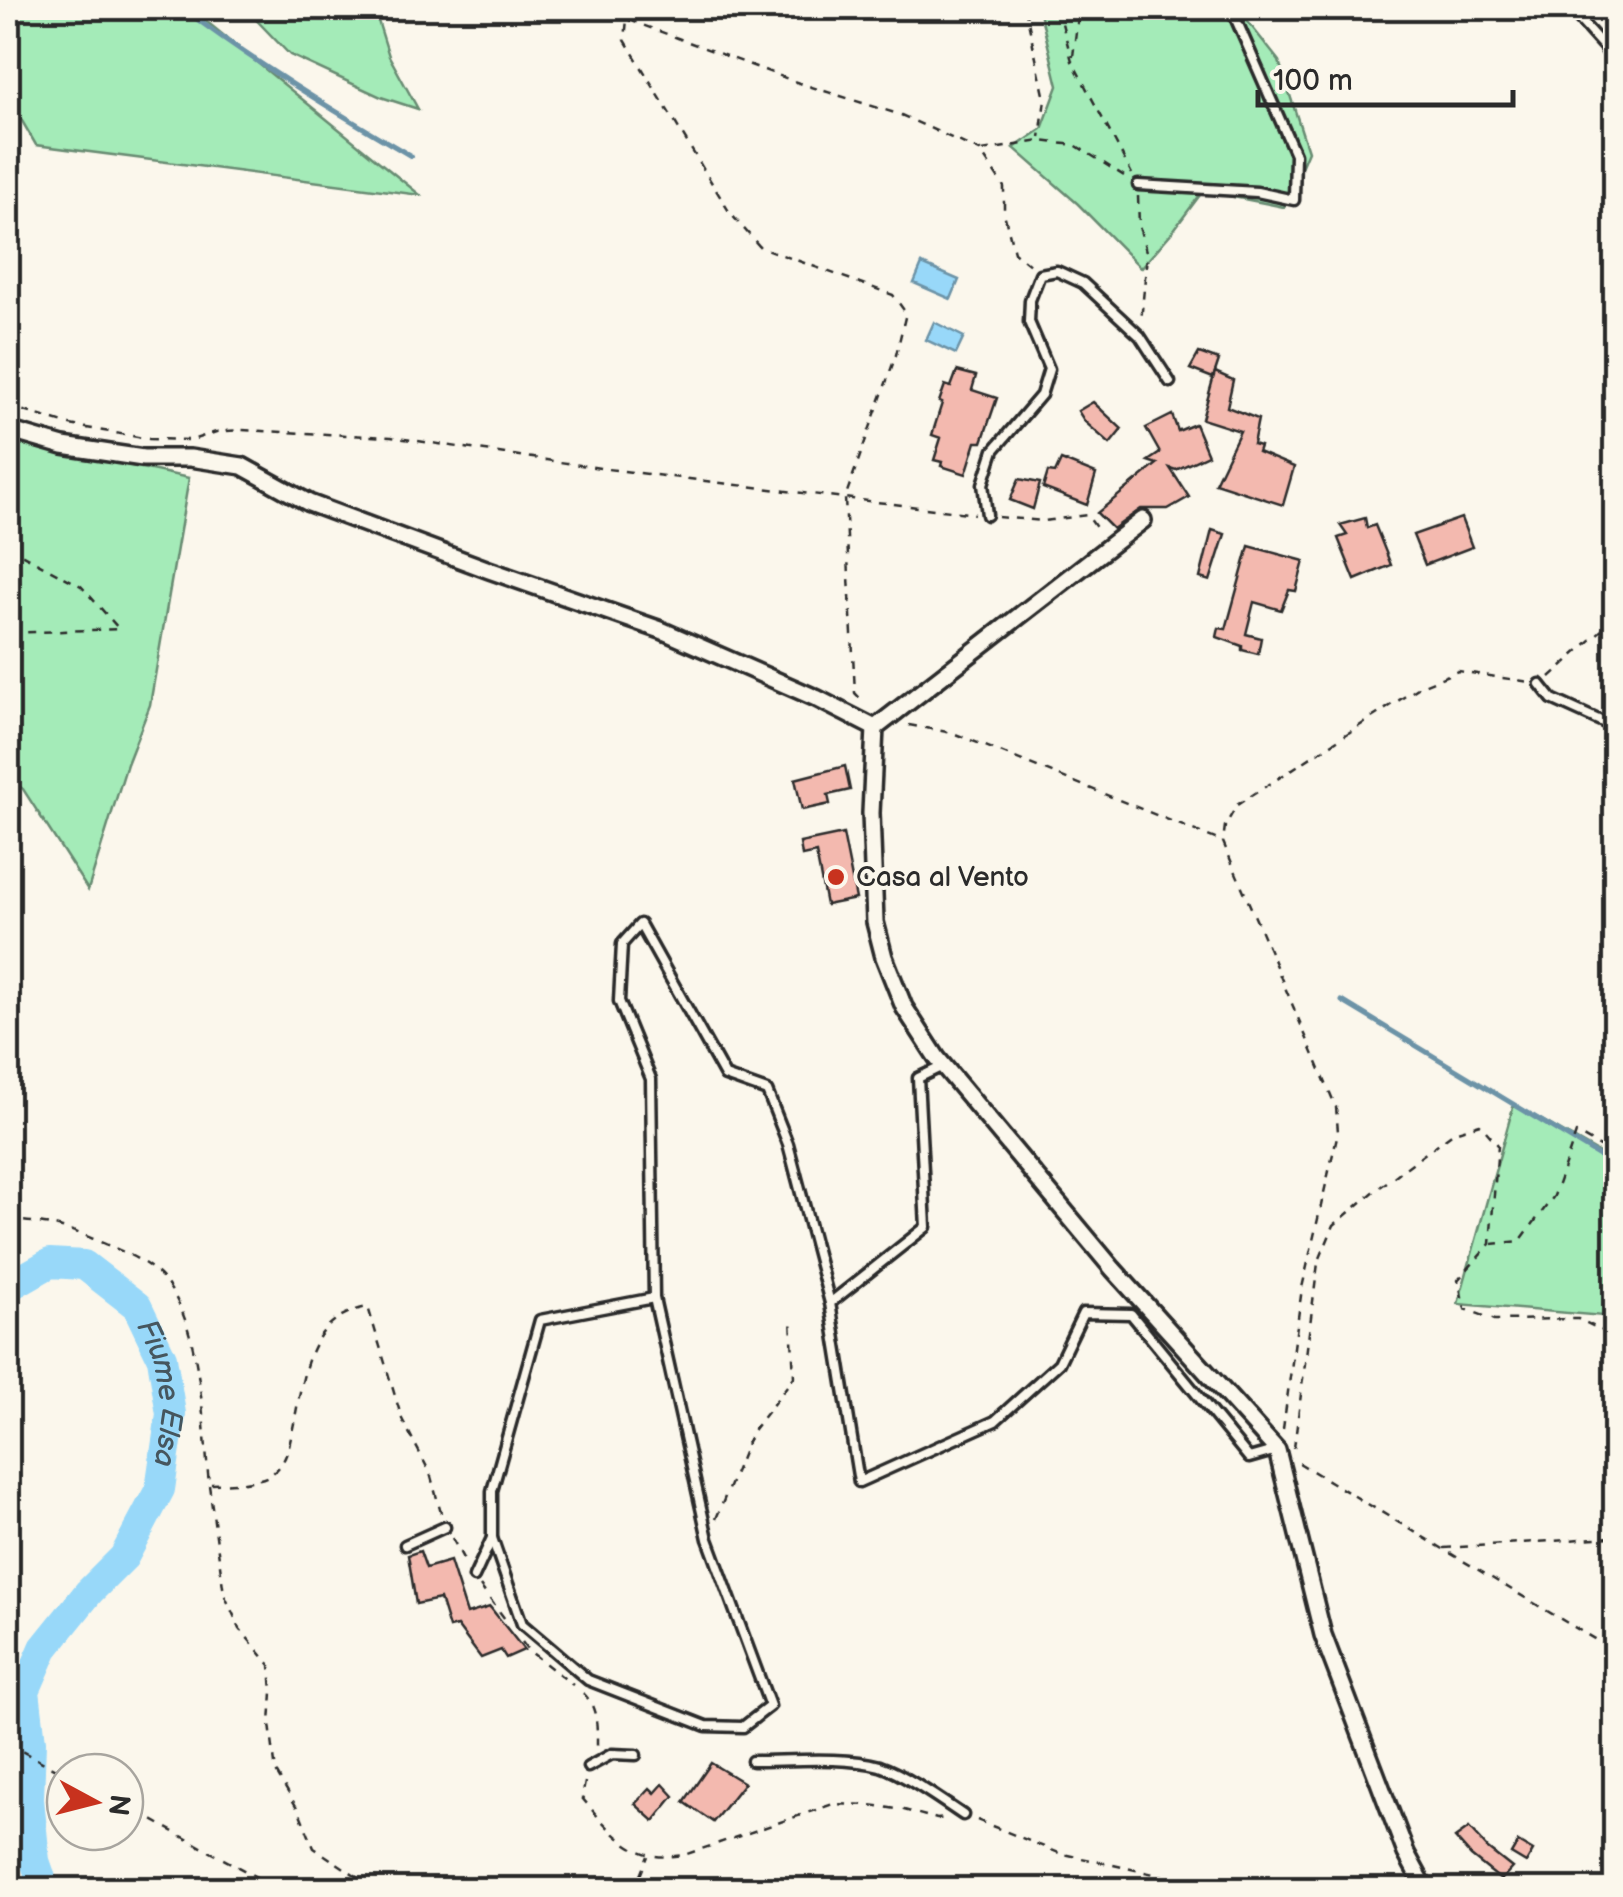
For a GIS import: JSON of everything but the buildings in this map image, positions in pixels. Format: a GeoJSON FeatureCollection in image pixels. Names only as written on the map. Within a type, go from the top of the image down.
{"type":"FeatureCollection","features":[{"type":"Feature","properties":{"kind":"street"},"geometry":{"type":"LineString","coordinates":[[8,430],[62,446],[242,466],[309,503],[661,630],[879,725]]}},
{"type":"Feature","properties":{"kind":"street"},"geometry":{"type":"LineString","coordinates":[[1143,520],[879,725],[871,813],[876,922],[884,957],[904,1008],[944,1066],[1114,1269],[1277,1450],[1323,1635],[1406,1854],[1426,1890]]}},
{"type":"Feature","properties":{"kind":"lane"},"geometry":{"type":"LineString","coordinates":[[1138,185],[1256,192],[1294,200],[1295,154],[1231,8]]}},
{"type":"Feature","properties":{"kind":"lane"},"geometry":{"type":"LineString","coordinates":[[1569,8],[1616,66]]}},
{"type":"Feature","properties":{"kind":"lane"},"geometry":{"type":"LineString","coordinates":[[987,516],[983,484],[994,450],[1040,395],[1048,369],[1029,322],[1030,300],[1040,274],[1057,271],[1084,283],[1140,336],[1170,382]]}},
{"type":"Feature","properties":{"kind":"lane"},"geometry":{"type":"LineString","coordinates":[[1540,684],[1552,700],[1616,728]]}},
{"type":"Feature","properties":{"kind":"lane"},"geometry":{"type":"LineString","coordinates":[[654,1298],[540,1320],[492,1491],[492,1538],[522,1624],[588,1680],[706,1726],[743,1727],[770,1706],[708,1539],[654,1298],[652,1078],[619,1001],[622,944],[640,924],[725,1076],[767,1091],[788,1144],[830,1303],[859,1482],[995,1420],[1058,1363],[1083,1313],[1131,1314],[1248,1458],[1277,1450]]}},
{"type":"Feature","properties":{"kind":"lane"},"geometry":{"type":"LineString","coordinates":[[830,1303],[926,1226],[918,1078],[944,1066]]}},
{"type":"Feature","properties":{"kind":"lane"},"geometry":{"type":"LineString","coordinates":[[405,1544],[445,1527]]}},
{"type":"Feature","properties":{"kind":"lane"},"geometry":{"type":"LineString","coordinates":[[474,1578],[492,1538]]}},
{"type":"Feature","properties":{"kind":"lane"},"geometry":{"type":"LineString","coordinates":[[588,1767],[612,1754],[636,1754]]}},
{"type":"Feature","properties":{"kind":"lane"},"geometry":{"type":"LineString","coordinates":[[752,1761],[881,1766],[962,1815]]}},
{"type":"Feature","properties":{"kind":"path"},"geometry":{"type":"LineString","coordinates":[[602,8],[799,83],[901,115],[980,151],[1004,187],[1004,213],[1014,252],[1040,274]]}},
{"type":"Feature","properties":{"kind":"path"},"geometry":{"type":"LineString","coordinates":[[1025,8],[1046,99],[1040,141]]}},
{"type":"Feature","properties":{"kind":"path"},"geometry":{"type":"LineString","coordinates":[[1058,8],[1072,62],[1138,185],[1139,226],[1147,255],[1140,336]]}},
{"type":"Feature","properties":{"kind":"path"},"geometry":{"type":"LineString","coordinates":[[1072,62],[1079,8]]}},
{"type":"Feature","properties":{"kind":"path"},"geometry":{"type":"LineString","coordinates":[[627,19],[625,40],[730,214],[760,247],[892,295],[906,313],[896,355],[844,498],[854,693],[879,725],[953,732],[1223,842]]}},
{"type":"Feature","properties":{"kind":"path"},"geometry":{"type":"LineString","coordinates":[[980,151],[1040,141],[1075,145],[1138,185]]}},
{"type":"Feature","properties":{"kind":"path"},"geometry":{"type":"LineString","coordinates":[[8,406],[70,424],[150,439],[192,440],[240,430],[391,437],[607,469],[987,516],[1044,521],[1087,515],[1108,547]]}},
{"type":"Feature","properties":{"kind":"path"},"geometry":{"type":"LineString","coordinates":[[8,547],[81,586],[119,629],[8,633]]}},
{"type":"Feature","properties":{"kind":"path"},"geometry":{"type":"LineString","coordinates":[[1277,1450],[1282,1438],[1302,1288],[1338,1132],[1336,1107],[1223,842],[1225,826],[1236,806],[1420,686],[1458,671],[1540,684],[1616,618]]}},
{"type":"Feature","properties":{"kind":"path"},"geometry":{"type":"LineString","coordinates":[[1616,1337],[1578,1319],[1495,1320],[1465,1309],[1458,1280],[1490,1244],[1498,1144],[1480,1124],[1454,1132],[1334,1225],[1318,1264],[1292,1459],[1616,1652]]}},
{"type":"Feature","properties":{"kind":"path"},"geometry":{"type":"LineString","coordinates":[[1490,1244],[1520,1241],[1554,1196],[1576,1133],[1616,1156]]}},
{"type":"Feature","properties":{"kind":"path"},"geometry":{"type":"LineString","coordinates":[[8,1220],[70,1229],[134,1257],[159,1275],[176,1298],[197,1367],[224,1594],[240,1630],[270,1665],[270,1724],[276,1772],[314,1848],[378,1890]]}},
{"type":"Feature","properties":{"kind":"path"},"geometry":{"type":"LineString","coordinates":[[209,1484],[269,1476],[287,1456],[306,1362],[321,1334],[349,1310],[368,1307],[402,1418],[430,1474],[445,1527],[474,1578],[507,1621]]}},
{"type":"Feature","properties":{"kind":"path"},"geometry":{"type":"LineString","coordinates":[[708,1539],[752,1433],[794,1377],[791,1318]]}},
{"type":"Feature","properties":{"kind":"path"},"geometry":{"type":"LineString","coordinates":[[1443,1548],[1612,1538],[1616,1530]]}},
{"type":"Feature","properties":{"kind":"path"},"geometry":{"type":"LineString","coordinates":[[518,1636],[528,1650],[588,1697],[597,1720],[597,1747],[582,1798],[629,1846],[648,1855],[684,1855],[833,1804],[870,1805],[937,1819],[962,1815],[1059,1853],[1163,1876],[1188,1890]]}},
{"type":"Feature","properties":{"kind":"path"},"geometry":{"type":"LineString","coordinates":[[8,1744],[45,1763]]}},
{"type":"Feature","properties":{"kind":"path"},"geometry":{"type":"LineString","coordinates":[[145,1816],[280,1890]]}},
{"type":"Feature","properties":{"kind":"path"},"geometry":{"type":"LineString","coordinates":[[634,1890],[648,1855]]}},
{"type":"Feature","properties":{"kind":"green space"},"geometry":{"type":"Polygon","coordinates":[[[8,8],[190,8],[420,195],[36,145],[8,97],[8,8]]]}},
{"type":"Feature","properties":{"kind":"green space"},"geometry":{"type":"Polygon","coordinates":[[[245,8],[374,8],[389,56],[418,109],[381,97],[290,55],[245,8]]]}},
{"type":"Feature","properties":{"kind":"green space"},"geometry":{"type":"Polygon","coordinates":[[[1039,8],[1237,8],[1279,61],[1308,151],[1284,207],[1203,191],[1141,268],[1078,204],[1014,148],[1042,129],[1058,86],[1039,8]]]}},
{"type":"Feature","properties":{"kind":"green space"},"geometry":{"type":"Polygon","coordinates":[[[8,440],[189,478],[150,705],[127,764],[88,890],[23,789],[8,778],[8,440]]]}},
{"type":"Feature","properties":{"kind":"green space"},"geometry":{"type":"Polygon","coordinates":[[[1514,1104],[1615,1162],[1615,1317],[1458,1304],[1514,1104]]]}},
{"type":"Feature","properties":{"kind":"water"},"geometry":{"type":"Polygon","coordinates":[[[922,264],[959,280],[951,299],[914,283],[922,264]]]}},
{"type":"Feature","properties":{"kind":"water"},"geometry":{"type":"Polygon","coordinates":[[[934,322],[964,337],[956,354],[926,340],[934,322]]]}},
{"type":"Feature","properties":{"kind":"waterway"},"geometry":{"type":"LineString","coordinates":[[182,8],[294,85],[411,156]]}},
{"type":"Feature","properties":{"kind":"waterway"},"geometry":{"type":"LineString","coordinates":[[1342,1001],[1616,1166]]}},
{"type":"Feature","properties":{"kind":"waterway","name":"Fiume Elsa"},"geometry":{"type":"LineString","coordinates":[[8,1287],[50,1263],[84,1265],[137,1306],[162,1358],[171,1414],[160,1489],[124,1557],[89,1592],[44,1648],[25,1691],[35,1861],[45,1890]]}},
{"type":"Feature","properties":{"kind":"place","name":"Casa al Vento"},"geometry":{"type":"Point","coordinates":[836,877]}}]}
